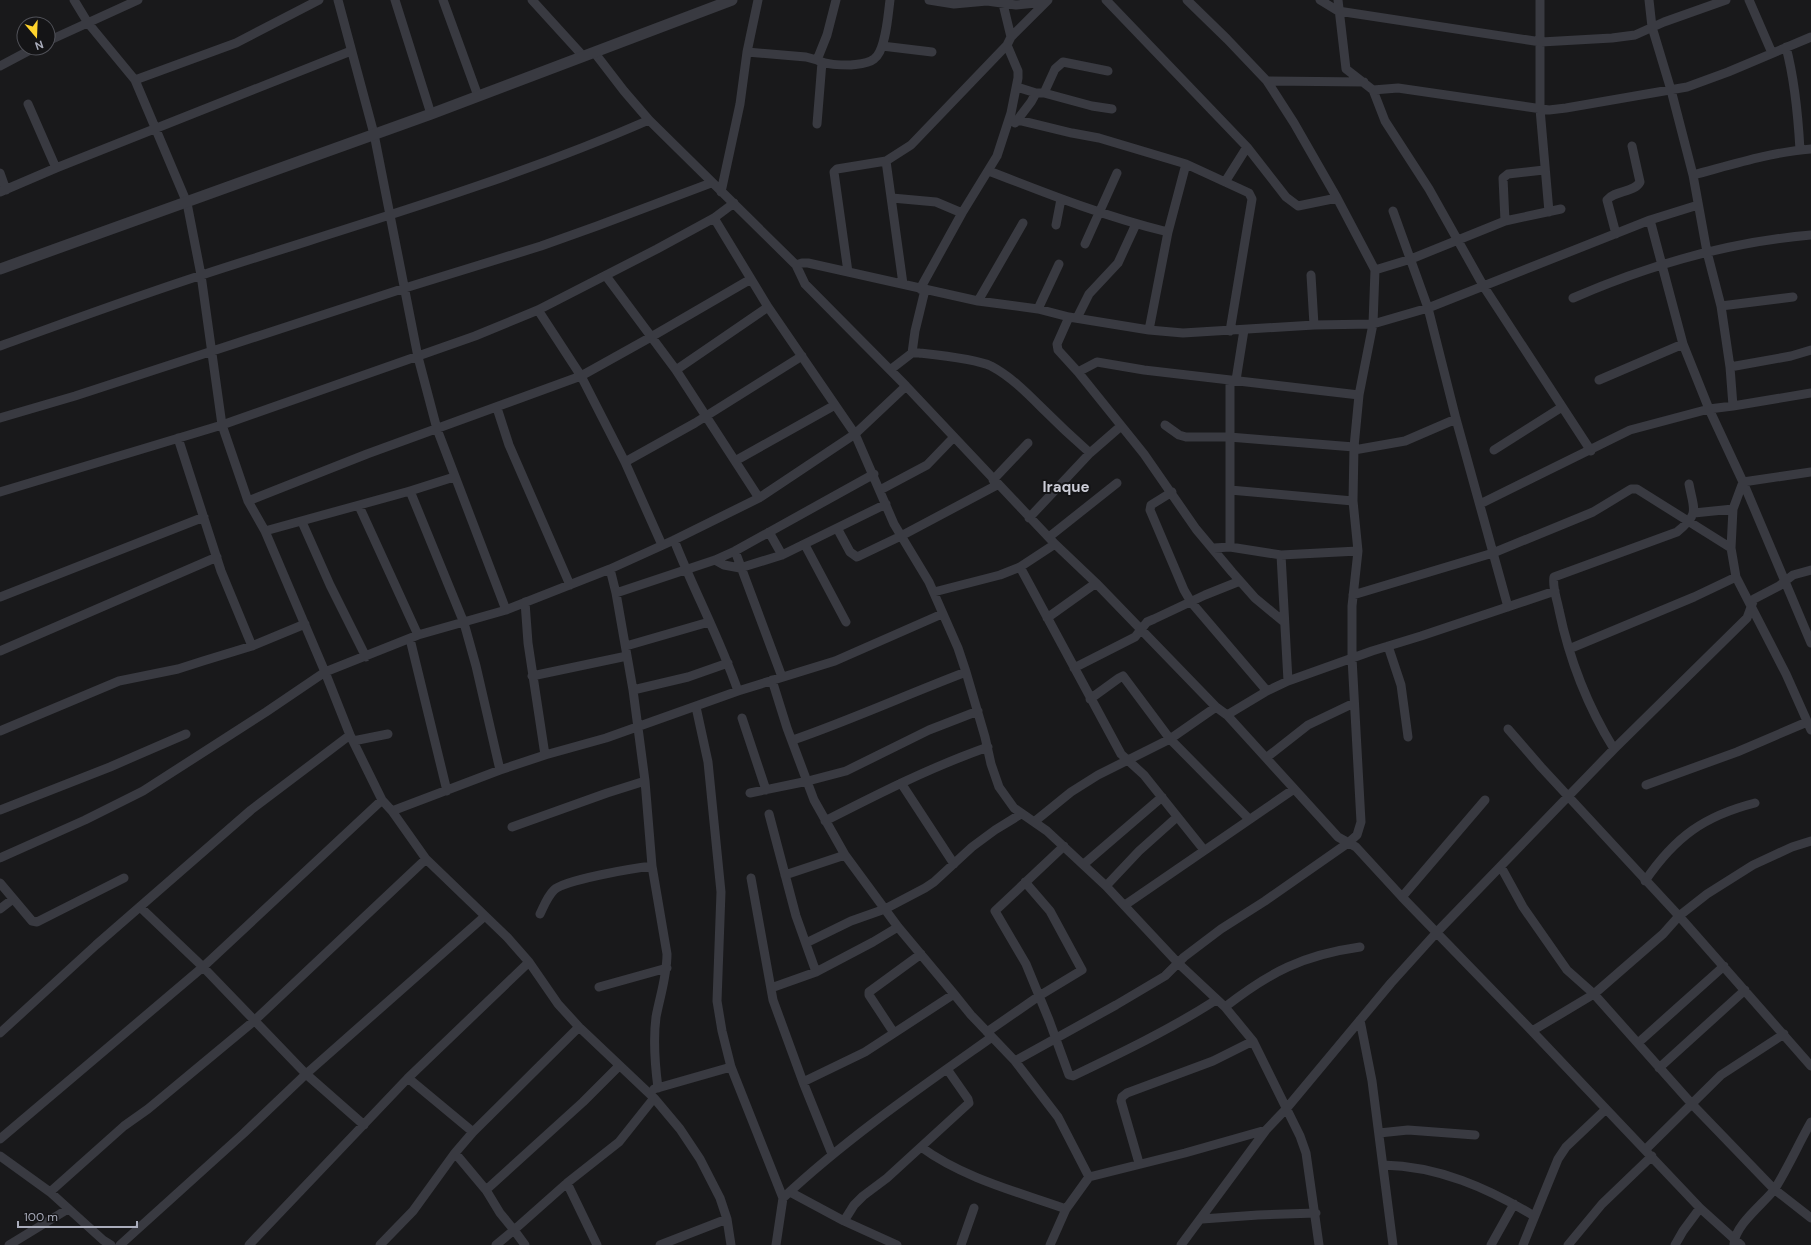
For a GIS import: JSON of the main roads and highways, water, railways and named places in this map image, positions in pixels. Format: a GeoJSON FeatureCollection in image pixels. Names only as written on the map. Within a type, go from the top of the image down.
{"type":"FeatureCollection","features":[{"type":"Feature","properties":{"kind":"district","name":"Iraque"},"geometry":{"type":"Point","coordinates":[1066,487]}}]}
